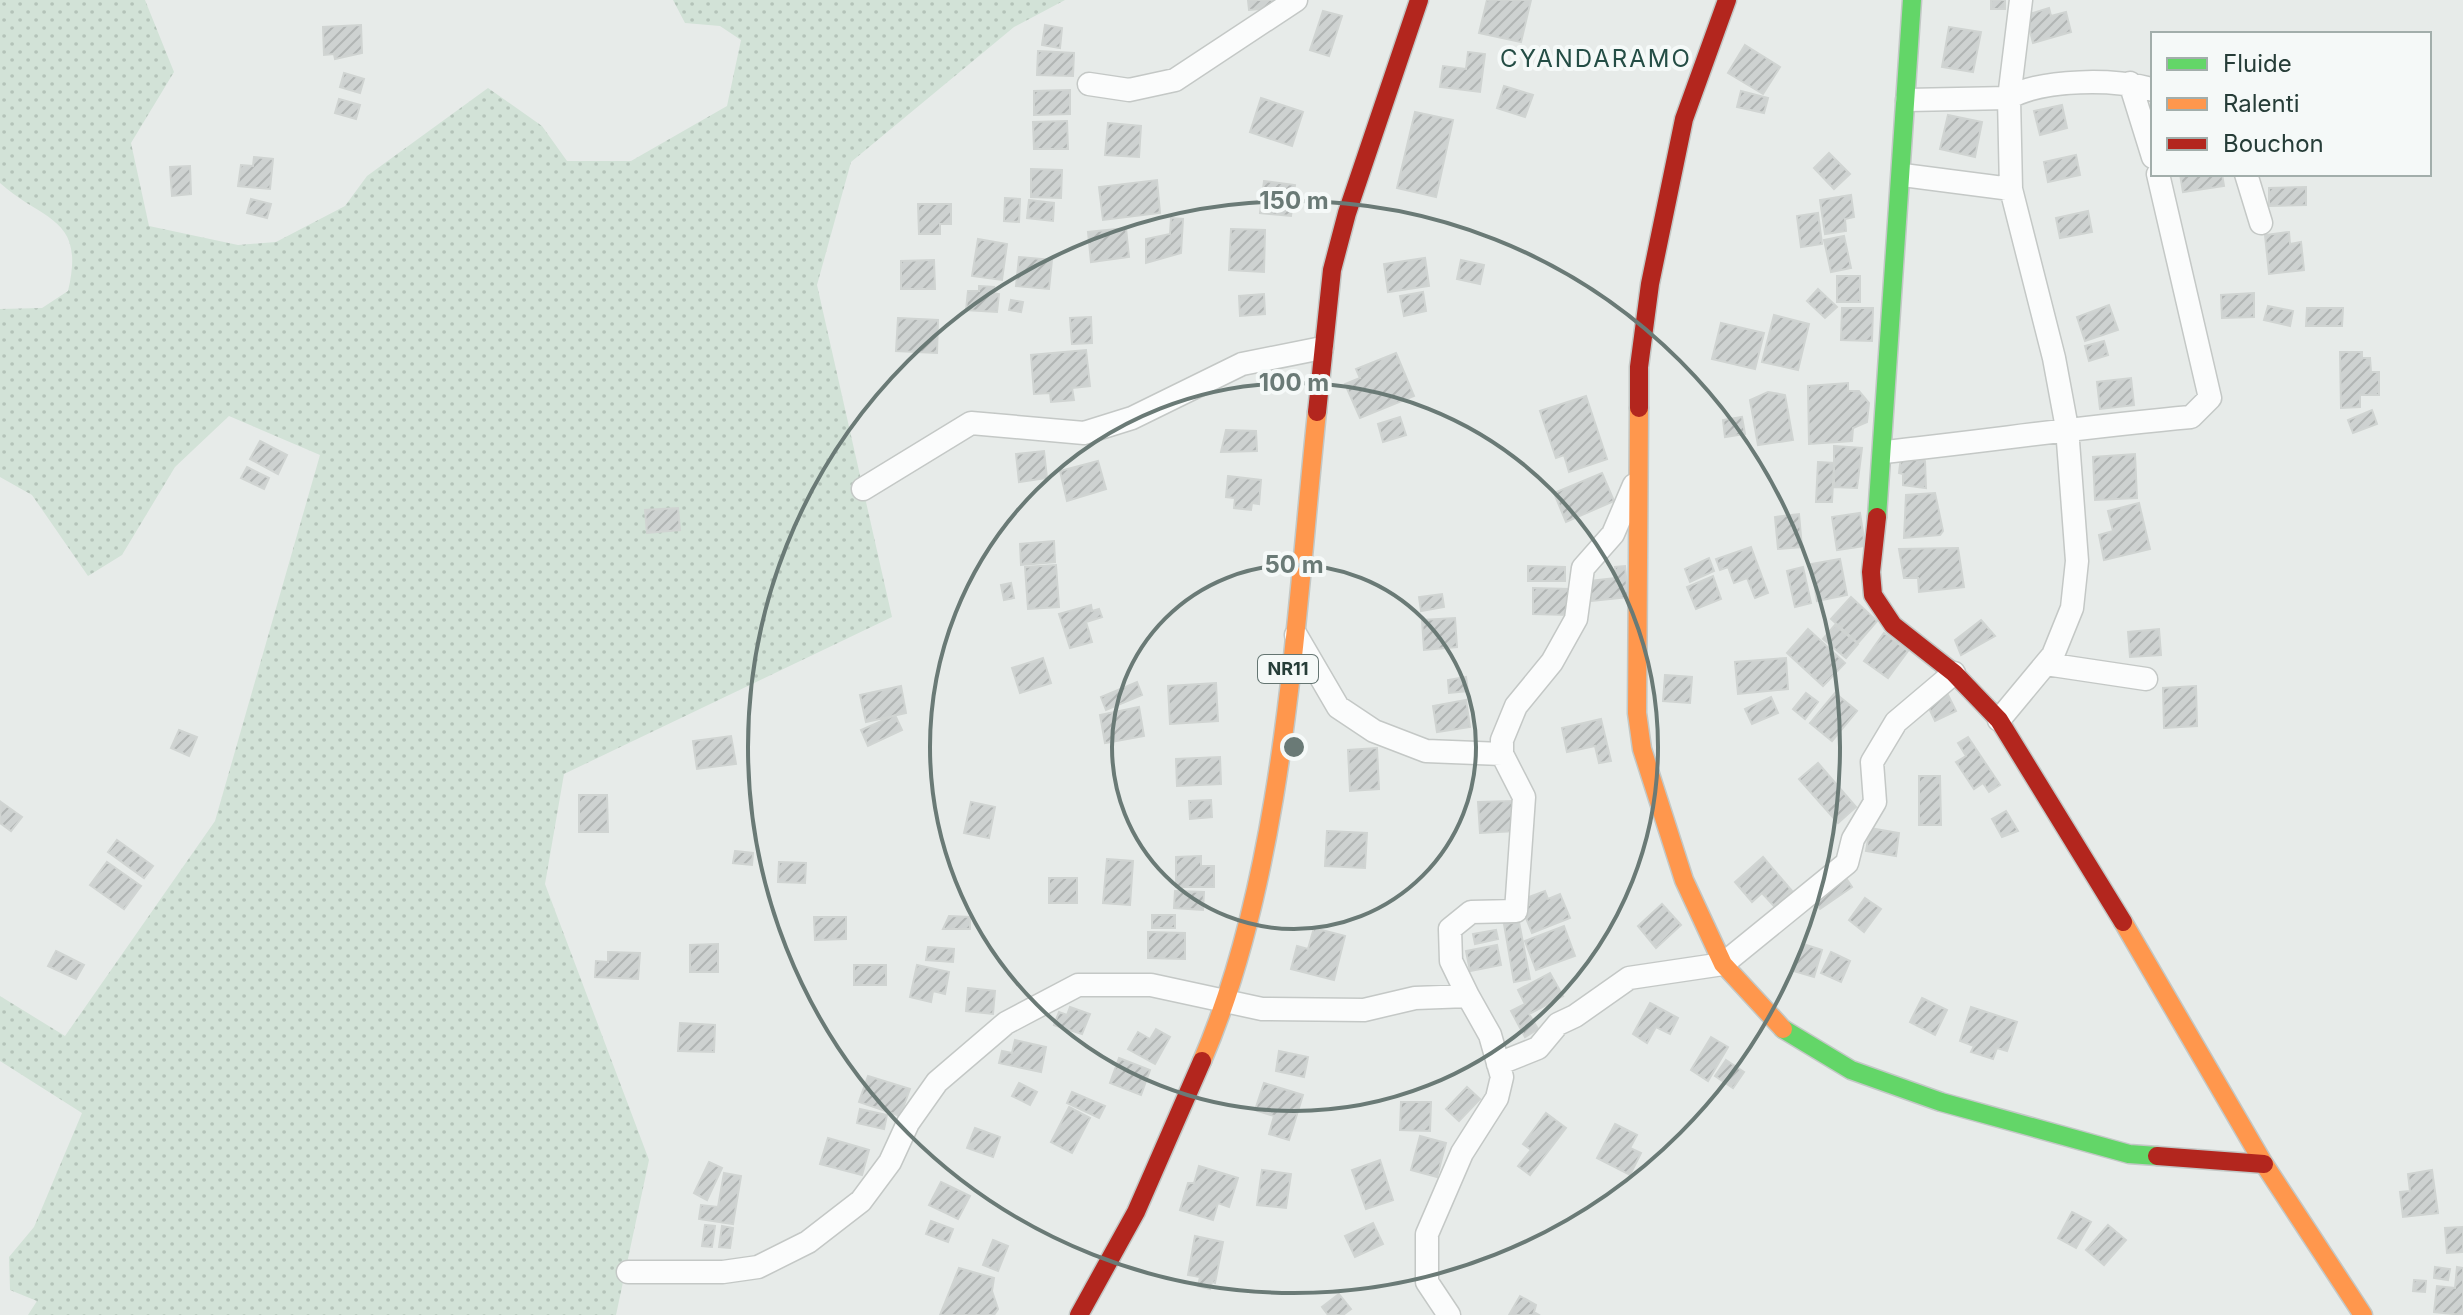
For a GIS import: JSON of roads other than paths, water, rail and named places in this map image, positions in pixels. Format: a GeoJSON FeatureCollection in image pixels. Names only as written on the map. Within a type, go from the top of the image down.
{"type":"FeatureCollection","features":[{"type":"Feature","properties":{"kind":"main road","name":"NR11"},"geometry":{"type":"LineString","coordinates":[[1079,1315],[1136,1212],[1228,1001],[1262,854],[1278,763],[1332,270],[1347,213],[1419,0]]}},
{"type":"Feature","properties":{"kind":"main road"},"geometry":{"type":"LineString","coordinates":[[1727,0],[1684,119],[1650,284],[1639,367],[1637,713],[1642,749],[1684,880],[1723,964],[1777,1025],[1851,1070],[1941,1102],[2129,1154],[2264,1164]]}},
{"type":"Feature","properties":{"kind":"main road"},"geometry":{"type":"LineString","coordinates":[[1912,0],[1884,452],[1871,572],[1873,595],[1893,625],[1954,673],[1999,720],[2101,883],[2264,1164],[2363,1315]]}},
{"type":"Feature","properties":{"kind":"street"},"geometry":{"type":"LineString","coordinates":[[1089,84],[1129,90],[1175,80],[1296,0]]}},
{"type":"Feature","properties":{"kind":"street"},"geometry":{"type":"LineString","coordinates":[[1999,720],[2046,664],[2065,630],[2072,608],[2077,561],[2067,428],[2054,358],[2011,189],[2009,98],[2021,0]]}},
{"type":"Feature","properties":{"kind":"street"},"geometry":{"type":"LineString","coordinates":[[1907,100],[2009,98],[2022,89],[2049,85],[2130,83],[2151,89]]}},
{"type":"Feature","properties":{"kind":"street"},"geometry":{"type":"LineString","coordinates":[[2130,83],[2151,151]]}},
{"type":"Feature","properties":{"kind":"street"},"geometry":{"type":"LineString","coordinates":[[1903,175],[2011,189]]}},
{"type":"Feature","properties":{"kind":"street"},"geometry":{"type":"LineString","coordinates":[[1884,452],[1985,443],[2067,428],[2191,417],[2210,398],[2158,176]]}},
{"type":"Feature","properties":{"kind":"street"},"geometry":{"type":"LineString","coordinates":[[2247,176],[2261,223]]}},
{"type":"Feature","properties":{"kind":"street"},"geometry":{"type":"LineString","coordinates":[[863,489],[971,423],[1084,433],[1132,418],[1242,364],[1322,348]]}},
{"type":"Feature","properties":{"kind":"street"},"geometry":{"type":"LineString","coordinates":[[1449,1315],[1427,1282],[1427,1234],[1462,1153],[1497,1098],[1502,1077],[1490,1035],[1451,961],[1450,929],[1471,912],[1516,911],[1524,797],[1502,754],[1502,740],[1516,706],[1552,662],[1576,619],[1583,568],[1613,534],[1638,477]]}},
{"type":"Feature","properties":{"kind":"street"},"geometry":{"type":"LineString","coordinates":[[1292,627],[1338,707],[1374,731],[1426,751],[1502,754]]}},
{"type":"Feature","properties":{"kind":"street"},"geometry":{"type":"LineString","coordinates":[[2046,664],[2146,679]]}},
{"type":"Feature","properties":{"kind":"street"},"geometry":{"type":"LineString","coordinates":[[1498,1064],[1538,1048],[1558,1024],[1575,1016],[1629,978],[1673,974],[1723,964],[1847,863],[1853,839],[1875,802],[1872,762],[1896,722],[1954,673]]}},
{"type":"Feature","properties":{"kind":"street"},"geometry":{"type":"LineString","coordinates":[[628,1272],[723,1272],[758,1267],[808,1242],[861,1201],[890,1162],[908,1123],[937,1082],[1006,1023],[1078,985],[1151,985],[1262,1009],[1364,1010],[1415,998],[1468,996]]}},
{"type":"Feature","properties":{"kind":"district","name":"CYANDARAMO"},"geometry":{"type":"Point","coordinates":[1596,59]}}]}
